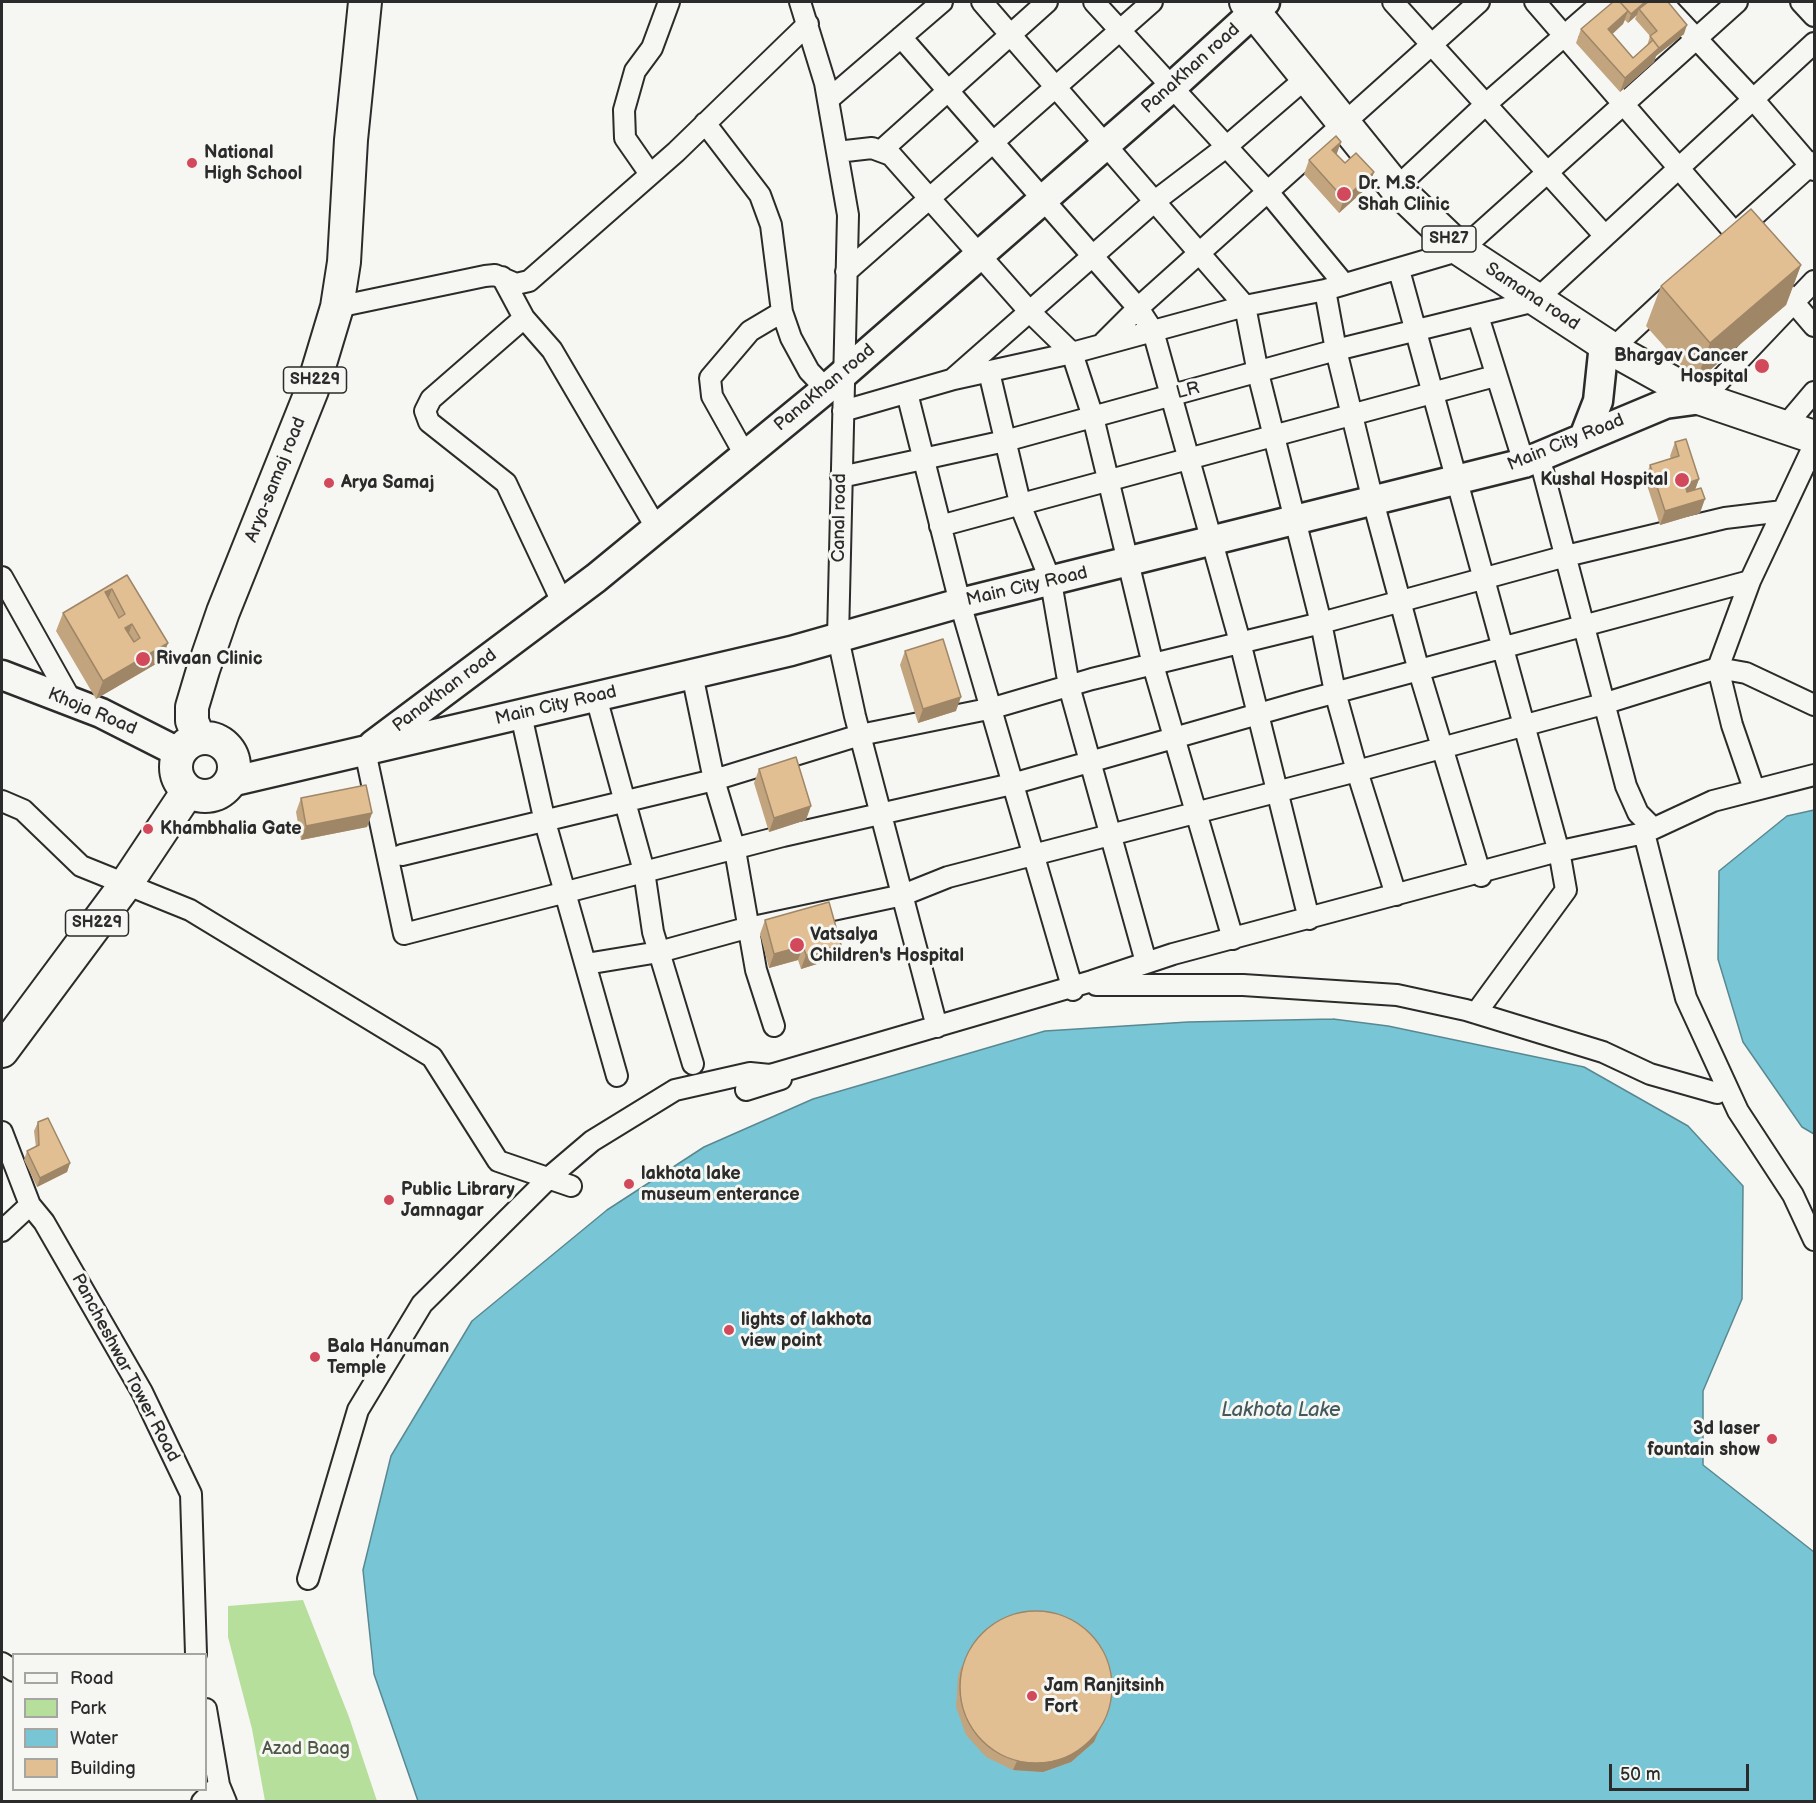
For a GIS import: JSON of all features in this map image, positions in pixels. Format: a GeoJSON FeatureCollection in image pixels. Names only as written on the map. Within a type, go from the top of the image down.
{"type":"FeatureCollection","features":[{"type":"Feature","properties":{"kind":"main road","name":"Arya-samaj road"},"geometry":{"type":"LineString","coordinates":[[190,746],[192,707],[203,670],[223,612],[312,390],[337,307],[344,262],[351,140],[365,2]]}},
{"type":"Feature","properties":{"kind":"main road","name":"Samana road"},"geometry":{"type":"LineString","coordinates":[[1255,5],[1341,124],[1396,189],[1461,250],[1535,301],[1608,347],[1702,399]]}},
{"type":"Feature","properties":{"kind":"main road","name":"Main City Road"},"geometry":{"type":"LineString","coordinates":[[1702,399],[1800,431]]}},
{"type":"Feature","properties":{"kind":"main road"},"geometry":{"type":"LineString","coordinates":[[218,741],[232,754],[235,764],[230,782],[215,795],[196,795],[188,791],[177,775],[176,765],[190,746],[218,741]]}},
{"type":"Feature","properties":{"kind":"main road","name":"SH229"},"geometry":{"type":"LineString","coordinates":[[2,1051],[126,884],[188,791]]}},
{"type":"Feature","properties":{"kind":"street"},"geometry":{"type":"LineString","coordinates":[[650,174],[625,138],[624,110],[635,71],[652,48],[669,2]]}},
{"type":"Feature","properties":{"kind":"street","name":"Canal road"},"geometry":{"type":"LineString","coordinates":[[800,2],[829,99],[848,215],[846,272],[836,380],[843,411],[838,638],[860,735],[937,1027]]}},
{"type":"Feature","properties":{"kind":"street"},"geometry":{"type":"LineString","coordinates":[[829,99],[942,2]]}},
{"type":"Feature","properties":{"kind":"street"},"geometry":{"type":"LineString","coordinates":[[982,2],[1245,306],[1258,373],[1321,623],[1335,692],[1396,895]]}},
{"type":"Feature","properties":{"kind":"street"},"geometry":{"type":"LineString","coordinates":[[883,149],[1047,2]]}},
{"type":"Feature","properties":{"kind":"street"},"geometry":{"type":"LineString","coordinates":[[1094,2],[1268,192],[1344,284]]}},
{"type":"Feature","properties":{"kind":"street"},"geometry":{"type":"LineString","coordinates":[[846,272],[1152,2]]}},
{"type":"Feature","properties":{"kind":"street"},"geometry":{"type":"LineString","coordinates":[[1393,2],[1605,236]]}},
{"type":"Feature","properties":{"kind":"street"},"geometry":{"type":"LineString","coordinates":[[1103,342],[1341,124],[1479,2]]}},
{"type":"Feature","properties":{"kind":"street"},"geometry":{"type":"LineString","coordinates":[[1535,2],[1815,326]]}},
{"type":"Feature","properties":{"kind":"street"},"geometry":{"type":"LineString","coordinates":[[1396,189],[1485,105],[1603,2]]}},
{"type":"Feature","properties":{"kind":"street"},"geometry":{"type":"LineString","coordinates":[[1662,2],[1697,37],[1813,166],[1719,249]]}},
{"type":"Feature","properties":{"kind":"street"},"geometry":{"type":"LineString","coordinates":[[843,411],[954,379],[1072,353],[1103,342],[1245,306],[1325,290],[1461,250],[1737,2]]}},
{"type":"Feature","properties":{"kind":"street"},"geometry":{"type":"LineString","coordinates":[[1801,2],[1815,16]]}},
{"type":"Feature","properties":{"kind":"street","name":"PanaKhan road"},"geometry":{"type":"LineString","coordinates":[[365,752],[657,529],[836,380],[1173,86],[1255,5]]}},
{"type":"Feature","properties":{"kind":"street"},"geometry":{"type":"LineString","coordinates":[[337,307],[486,276],[502,277],[516,284],[529,281],[650,174],[808,24]]}},
{"type":"Feature","properties":{"kind":"street"},"geometry":{"type":"LineString","coordinates":[[901,37],[949,88],[1138,308],[1153,331],[1240,642],[1308,918]]}},
{"type":"Feature","properties":{"kind":"street"},"geometry":{"type":"LineString","coordinates":[[1535,301],[1678,166],[1815,43]]}},
{"type":"Feature","properties":{"kind":"street"},"geometry":{"type":"LineString","coordinates":[[954,379],[1155,201],[1226,147],[1306,78]]}},
{"type":"Feature","properties":{"kind":"street"},"geometry":{"type":"LineString","coordinates":[[705,123],[751,182],[766,209],[782,312],[799,356],[836,380]]}},
{"type":"Feature","properties":{"kind":"street"},"geometry":{"type":"LineString","coordinates":[[837,152],[872,148],[883,149],[891,154],[1030,312],[1072,353],[1093,417],[1153,664],[1233,939]]}},
{"type":"Feature","properties":{"kind":"street"},"geometry":{"type":"LineString","coordinates":[[1399,270],[1559,854],[1566,890],[1476,1013]]}},
{"type":"Feature","properties":{"kind":"street"},"geometry":{"type":"LineString","coordinates":[[502,277],[525,318],[552,350],[657,529]]}},
{"type":"Feature","properties":{"kind":"street"},"geometry":{"type":"LineString","coordinates":[[1584,437],[1598,401],[1608,347],[1686,280]]}},
{"type":"Feature","properties":{"kind":"street"},"geometry":{"type":"LineString","coordinates":[[1702,399],[1815,281]]}},
{"type":"Feature","properties":{"kind":"street"},"geometry":{"type":"LineString","coordinates":[[1325,290],[1336,350],[1373,501],[1419,671],[1481,874]]}},
{"type":"Feature","properties":{"kind":"street","name":"LR"},"geometry":{"type":"LineString","coordinates":[[841,477],[923,457],[1005,441],[1336,350],[1535,301]]}},
{"type":"Feature","properties":{"kind":"street"},"geometry":{"type":"LineString","coordinates":[[746,455],[719,411],[710,386],[710,378],[750,331],[782,312]]}},
{"type":"Feature","properties":{"kind":"street"},"geometry":{"type":"LineString","coordinates":[[1478,316],[1495,376],[1532,460],[1566,556],[1586,627],[1603,704],[1632,802],[1649,830],[1686,998],[1738,1111],[1793,1195],[1815,1240]]}},
{"type":"Feature","properties":{"kind":"street"},"geometry":{"type":"LineString","coordinates":[[525,318],[431,399],[425,411],[429,422],[506,483],[562,602]]}},
{"type":"Feature","properties":{"kind":"street"},"geometry":{"type":"LineString","coordinates":[[989,372],[1021,507],[1051,582],[1069,686],[1146,962]]}},
{"type":"Feature","properties":{"kind":"street"},"geometry":{"type":"LineString","coordinates":[[940,526],[1021,507],[1108,481],[1495,376]]}},
{"type":"Feature","properties":{"kind":"street"},"geometry":{"type":"LineString","coordinates":[[1800,431],[1815,392]]}},
{"type":"Feature","properties":{"kind":"street"},"geometry":{"type":"LineString","coordinates":[[907,393],[960,603],[993,708],[1012,784],[1073,989]]}},
{"type":"Feature","properties":{"kind":"street","name":"Main City Road"},"geometry":{"type":"LineString","coordinates":[[230,782],[692,674],[838,638],[960,603],[1455,481],[1532,460],[1665,404],[1702,399]]}},
{"type":"Feature","properties":{"kind":"street"},"geometry":{"type":"LineString","coordinates":[[1754,789],[1732,725],[1718,668],[1750,581],[1815,445]]}},
{"type":"Feature","properties":{"kind":"street"},"geometry":{"type":"LineString","coordinates":[[402,855],[545,822],[623,800],[714,780],[860,735],[993,708],[1153,664],[1321,623],[1566,556],[1725,518],[1783,511]]}},
{"type":"Feature","properties":{"kind":"street"},"geometry":{"type":"LineString","coordinates":[[2,577],[72,702]]}},
{"type":"Feature","properties":{"kind":"street"},"geometry":{"type":"LineString","coordinates":[[365,752],[404,934],[644,871],[881,813],[1012,784],[1335,692],[1586,627],[1750,581]]}},
{"type":"Feature","properties":{"kind":"street"},"geometry":{"type":"LineString","coordinates":[[586,964],[659,952],[750,927],[903,895],[948,877],[1357,771],[1603,704],[1718,668],[1746,673],[1815,705]]}},
{"type":"Feature","properties":{"kind":"street"},"geometry":{"type":"LineString","coordinates":[[692,674],[714,780],[735,850],[756,970],[774,1026]]}},
{"type":"Feature","properties":{"kind":"street","name":"Khoja Road"},"geometry":{"type":"LineString","coordinates":[[2,675],[190,746]]}},
{"type":"Feature","properties":{"kind":"street"},"geometry":{"type":"LineString","coordinates":[[596,697],[644,871],[659,952],[693,1064]]}},
{"type":"Feature","properties":{"kind":"street"},"geometry":{"type":"LineString","coordinates":[[521,715],[545,822],[617,1076]]}},
{"type":"Feature","properties":{"kind":"street"},"geometry":{"type":"LineString","coordinates":[[1073,989],[1146,962],[1649,830],[1713,801],[1815,775]]}},
{"type":"Feature","properties":{"kind":"street"},"geometry":{"type":"LineString","coordinates":[[2,801],[23,810],[81,866],[190,910],[432,1057],[498,1161],[571,1186]]}},
{"type":"Feature","properties":{"kind":"street"},"geometry":{"type":"LineString","coordinates":[[308,1579],[358,1410],[422,1305],[549,1178],[592,1141],[675,1090],[750,1072],[770,1075],[1090,985],[1243,985],[1397,995],[1476,1013],[1603,1052],[1650,1074],[1717,1093]]}},
{"type":"Feature","properties":{"kind":"street"},"geometry":{"type":"LineString","coordinates":[[746,1090],[937,1027]]}},
{"type":"Feature","properties":{"kind":"street","name":"Pancheshwar Tower Road"},"geometry":{"type":"LineString","coordinates":[[2,1132],[30,1205],[44,1222],[142,1392],[191,1494],[196,1653]]}},
{"type":"Feature","properties":{"kind":"street"},"geometry":{"type":"LineString","coordinates":[[2,1231],[30,1205]]}},
{"type":"Feature","properties":{"kind":"street"},"geometry":{"type":"LineString","coordinates":[[202,1802],[222,1793],[207,1713]]}},
{"type":"Feature","properties":{"kind":"green space","name":"Azad Baag"},"geometry":{"type":"Polygon","coordinates":[[[303,1600],[349,1717],[377,1801],[265,1801],[252,1729],[228,1637],[228,1606],[303,1600]]]}},
{"type":"Feature","properties":{"kind":"water"},"geometry":{"type":"Polygon","coordinates":[[[1814,810],[1814,1134],[1802,1127],[1743,1042],[1718,959],[1719,871],[1787,816],[1814,810]]]}},
{"type":"Feature","properties":{"kind":"water","name":"Lakhota Lake"},"geometry":{"type":"Polygon","coordinates":[[[1333,1019],[1388,1026],[1584,1067],[1688,1126],[1743,1186],[1742,1299],[1703,1391],[1703,1465],[1814,1552],[1814,1801],[418,1801],[374,1674],[363,1570],[391,1456],[472,1321],[607,1210],[704,1147],[813,1099],[1045,1031],[1188,1022],[1333,1019]]]}},
{"type":"Feature","properties":{"kind":"building"},"geometry":{"type":"Polygon","coordinates":[[[1613,2],[1620,2],[1628,11],[1608,29],[1633,58],[1653,40],[1659,48],[1625,78],[1581,29],[1613,2]]]}},
{"type":"Feature","properties":{"kind":"building"},"geometry":{"type":"Polygon","coordinates":[[[1620,2],[1645,2],[1631,14],[1620,2]]]}},
{"type":"Feature","properties":{"kind":"building"},"geometry":{"type":"Polygon","coordinates":[[[1648,2],[1668,2],[1687,25],[1659,48],[1650,36],[1657,31],[1639,9],[1648,2]]]}},
{"type":"Feature","properties":{"kind":"building"},"geometry":{"type":"Polygon","coordinates":[[[1336,136],[1341,142],[1332,150],[1345,163],[1356,153],[1374,172],[1344,199],[1309,160],[1336,136]]]}},
{"type":"Feature","properties":{"kind":"building"},"geometry":{"type":"Polygon","coordinates":[[[1751,209],[1801,265],[1710,343],[1661,286],[1751,209]]]}},
{"type":"Feature","properties":{"kind":"building"},"geometry":{"type":"Polygon","coordinates":[[[1686,439],[1699,479],[1685,484],[1687,492],[1701,488],[1705,499],[1665,511],[1650,465],[1679,456],[1675,442],[1686,439]]]}},
{"type":"Feature","properties":{"kind":"building"},"geometry":{"type":"Polygon","coordinates":[[[127,575],[168,643],[103,681],[63,613],[127,575]],[[112,589],[105,592],[119,618],[125,614],[112,589]],[[132,624],[125,628],[134,642],[140,638],[132,624]]]}},
{"type":"Feature","properties":{"kind":"building"},"geometry":{"type":"Polygon","coordinates":[[[943,639],[961,697],[923,709],[905,651],[943,639]]]}},
{"type":"Feature","properties":{"kind":"building"},"geometry":{"type":"Polygon","coordinates":[[[796,757],[811,806],[774,818],[759,769],[796,757]]]}},
{"type":"Feature","properties":{"kind":"building"},"geometry":{"type":"Polygon","coordinates":[[[366,785],[372,813],[306,826],[301,798],[366,785]]]}},
{"type":"Feature","properties":{"kind":"building"},"geometry":{"type":"Polygon","coordinates":[[[829,902],[841,945],[806,955],[803,946],[774,954],[765,920],[829,902]]]}},
{"type":"Feature","properties":{"kind":"building"},"geometry":{"type":"Polygon","coordinates":[[[48,1118],[70,1163],[40,1178],[27,1151],[39,1145],[38,1122],[48,1118]]]}},
{"type":"Feature","properties":{"kind":"building","name":"Jam Ranjitsinh Fort"},"geometry":{"type":"Polygon","coordinates":[[[1036,1611],[1065,1617],[1090,1633],[1106,1658],[1112,1687],[1106,1716],[1090,1741],[1065,1757],[1036,1763],[1007,1757],[982,1741],[966,1716],[960,1687],[966,1658],[982,1633],[1007,1617],[1036,1611]]]}},
{"type":"Feature","properties":{"kind":"place","name":"National High School"},"geometry":{"type":"Point","coordinates":[192,163]}},
{"type":"Feature","properties":{"kind":"place","name":"Dr. M.S. Shah Clinic"},"geometry":{"type":"Point","coordinates":[1344,194]}},
{"type":"Feature","properties":{"kind":"place","name":"Bhargav Cancer Hospital"},"geometry":{"type":"Point","coordinates":[1762,366]}},
{"type":"Feature","properties":{"kind":"place","name":"Kushal Hospital"},"geometry":{"type":"Point","coordinates":[1682,480]}},
{"type":"Feature","properties":{"kind":"place","name":"Arya Samaj"},"geometry":{"type":"Point","coordinates":[329,483]}},
{"type":"Feature","properties":{"kind":"place","name":"Rivaan Clinic"},"geometry":{"type":"Point","coordinates":[143,659]}},
{"type":"Feature","properties":{"kind":"place","name":"Khambhalia Gate"},"geometry":{"type":"Point","coordinates":[148,829]}},
{"type":"Feature","properties":{"kind":"place","name":"Vatsalya Children's Hospital"},"geometry":{"type":"Point","coordinates":[797,945]}},
{"type":"Feature","properties":{"kind":"place","name":"lakhota lake museum enterance"},"geometry":{"type":"Point","coordinates":[629,1184]}},
{"type":"Feature","properties":{"kind":"place","name":"Public Library Jamnagar"},"geometry":{"type":"Point","coordinates":[389,1200]}},
{"type":"Feature","properties":{"kind":"place","name":"lights of lakhota view point"},"geometry":{"type":"Point","coordinates":[729,1330]}},
{"type":"Feature","properties":{"kind":"place","name":"Bala Hanuman Temple"},"geometry":{"type":"Point","coordinates":[315,1357]}},
{"type":"Feature","properties":{"kind":"place","name":"3d laser fountain show"},"geometry":{"type":"Point","coordinates":[1772,1439]}},
{"type":"Feature","properties":{"kind":"place","name":"Jam Ranjitsinh Fort"},"geometry":{"type":"Point","coordinates":[1032,1696]}}]}
